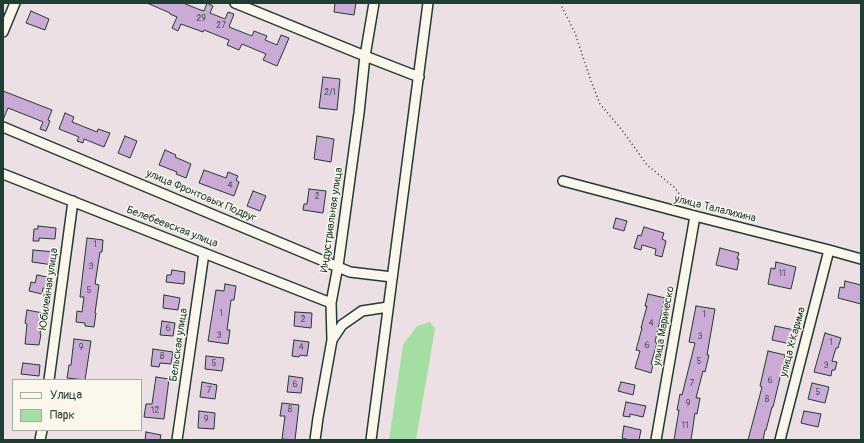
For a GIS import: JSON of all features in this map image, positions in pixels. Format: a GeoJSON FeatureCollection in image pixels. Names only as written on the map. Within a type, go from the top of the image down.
{"type":"FeatureCollection","features":[{"type":"Feature","properties":{"kind":"street"},"geometry":{"type":"LineString","coordinates":[[3,32],[15,3]]}},
{"type":"Feature","properties":{"kind":"street"},"geometry":{"type":"LineString","coordinates":[[235,3],[419,77]]}},
{"type":"Feature","properties":{"kind":"street","name":"Индустриальная улица"},"geometry":{"type":"LineString","coordinates":[[315,440],[332,340],[331,302],[338,266],[359,113],[365,56],[374,3]]}},
{"type":"Feature","properties":{"kind":"street"},"geometry":{"type":"LineString","coordinates":[[371,440],[428,3]]}},
{"type":"Feature","properties":{"kind":"street","name":"улица Фронтовых Подруг"},"geometry":{"type":"LineString","coordinates":[[3,127],[350,272],[392,277]]}},
{"type":"Feature","properties":{"kind":"street","name":"Белебеевская улица"},"geometry":{"type":"LineString","coordinates":[[3,174],[331,302]]}},
{"type":"Feature","properties":{"kind":"street","name":"улица Талалихина"},"geometry":{"type":"LineString","coordinates":[[563,181],[861,259]]}},
{"type":"Feature","properties":{"kind":"street","name":"Юбилейная улица"},"geometry":{"type":"LineString","coordinates":[[49,379],[73,201]]}},
{"type":"Feature","properties":{"kind":"street","name":"улица Маринеско"},"geometry":{"type":"LineString","coordinates":[[656,440],[695,216]]}},
{"type":"Feature","properties":{"kind":"street","name":"улица Х.Карима"},"geometry":{"type":"LineString","coordinates":[[780,440],[829,250]]}},
{"type":"Feature","properties":{"kind":"street","name":"Бельская улица"},"geometry":{"type":"LineString","coordinates":[[177,440],[204,253]]}},
{"type":"Feature","properties":{"kind":"street"},"geometry":{"type":"LineString","coordinates":[[332,340],[342,325],[362,311],[388,307]]}},
{"type":"Feature","properties":{"kind":"path"},"geometry":{"type":"LineString","coordinates":[[560,3],[574,33],[600,104],[622,130],[647,164],[675,188],[687,205]]}},
{"type":"Feature","properties":{"kind":"green space"},"geometry":{"type":"Polygon","coordinates":[[[430,322],[435,329],[416,440],[389,440],[403,345],[417,326],[430,322]]]}},
{"type":"Feature","properties":{"kind":"building"},"geometry":{"type":"Polygon","coordinates":[[[147,3],[183,3],[204,11],[207,3],[213,6],[210,13],[225,19],[228,12],[234,14],[229,27],[252,36],[254,31],[267,36],[265,40],[277,45],[281,35],[289,38],[277,66],[263,60],[266,54],[242,44],[239,50],[227,45],[229,40],[204,30],[203,32],[181,24],[178,31],[172,28],[177,17],[147,3]]]}},
{"type":"Feature","properties":{"kind":"building"},"geometry":{"type":"Polygon","coordinates":[[[335,3],[356,3],[354,15],[334,12],[335,3]]]}},
{"type":"Feature","properties":{"kind":"building"},"geometry":{"type":"Polygon","coordinates":[[[31,11],[49,19],[45,30],[26,23],[31,11]]]}},
{"type":"Feature","properties":{"kind":"building"},"geometry":{"type":"Polygon","coordinates":[[[323,77],[340,79],[337,110],[319,108],[323,77]]]}},
{"type":"Feature","properties":{"kind":"building"},"geometry":{"type":"Polygon","coordinates":[[[3,91],[52,110],[46,131],[40,129],[43,122],[8,108],[3,120],[3,91]]]}},
{"type":"Feature","properties":{"kind":"building"},"geometry":{"type":"Polygon","coordinates":[[[65,113],[74,117],[72,122],[97,132],[98,129],[110,133],[104,147],[84,139],[83,143],[77,141],[79,137],[59,129],[65,113]]]}},
{"type":"Feature","properties":{"kind":"building"},"geometry":{"type":"Polygon","coordinates":[[[125,136],[137,141],[130,158],[118,153],[125,136]]]}},
{"type":"Feature","properties":{"kind":"building"},"geometry":{"type":"Polygon","coordinates":[[[317,136],[334,139],[331,162],[314,159],[317,136]]]}},
{"type":"Feature","properties":{"kind":"building"},"geometry":{"type":"Polygon","coordinates":[[[165,150],[176,155],[175,157],[191,164],[186,178],[176,174],[177,172],[159,165],[165,150]]]}},
{"type":"Feature","properties":{"kind":"building"},"geometry":{"type":"Polygon","coordinates":[[[204,170],[226,178],[228,172],[238,176],[236,180],[239,182],[234,196],[199,183],[204,170]]]}},
{"type":"Feature","properties":{"kind":"building"},"geometry":{"type":"Polygon","coordinates":[[[309,189],[326,191],[323,213],[303,210],[304,204],[307,204],[309,189]]]}},
{"type":"Feature","properties":{"kind":"building"},"geometry":{"type":"Polygon","coordinates":[[[253,191],[266,196],[260,211],[247,206],[253,191]]]}},
{"type":"Feature","properties":{"kind":"building"},"geometry":{"type":"Polygon","coordinates":[[[616,218],[627,221],[624,231],[613,228],[616,218]]]}},
{"type":"Feature","properties":{"kind":"building"},"geometry":{"type":"Polygon","coordinates":[[[38,226],[56,228],[55,239],[39,238],[39,241],[33,241],[34,229],[38,229],[38,226]]]}},
{"type":"Feature","properties":{"kind":"building"},"geometry":{"type":"Polygon","coordinates":[[[644,227],[664,233],[662,239],[666,241],[662,257],[655,255],[656,249],[642,245],[641,250],[634,248],[638,235],[641,236],[644,227]]]}},
{"type":"Feature","properties":{"kind":"building"},"geometry":{"type":"Polygon","coordinates":[[[87,238],[103,240],[95,284],[99,285],[94,327],[85,326],[85,323],[76,322],[77,311],[82,312],[84,297],[80,297],[87,238]]]}},
{"type":"Feature","properties":{"kind":"building"},"geometry":{"type":"Polygon","coordinates":[[[720,248],[739,253],[737,259],[739,259],[737,270],[716,265],[720,248]]]}},
{"type":"Feature","properties":{"kind":"building"},"geometry":{"type":"Polygon","coordinates":[[[33,250],[55,252],[53,265],[32,262],[33,250]]]}},
{"type":"Feature","properties":{"kind":"building"},"geometry":{"type":"Polygon","coordinates":[[[776,262],[796,267],[791,289],[768,284],[771,268],[775,269],[776,262]]]}},
{"type":"Feature","properties":{"kind":"building"},"geometry":{"type":"Polygon","coordinates":[[[172,270],[185,272],[184,284],[166,282],[167,275],[171,275],[172,270]]]}},
{"type":"Feature","properties":{"kind":"building"},"geometry":{"type":"Polygon","coordinates":[[[37,275],[52,278],[50,289],[43,288],[42,294],[29,291],[31,282],[35,283],[37,275]]]}},
{"type":"Feature","properties":{"kind":"building"},"geometry":{"type":"Polygon","coordinates":[[[845,281],[861,285],[861,304],[838,298],[840,287],[844,288],[845,281]]]}},
{"type":"Feature","properties":{"kind":"building"},"geometry":{"type":"Polygon","coordinates":[[[225,284],[236,286],[234,300],[231,300],[227,330],[230,330],[228,344],[208,341],[216,290],[224,291],[225,284]]]}},
{"type":"Feature","properties":{"kind":"building"},"geometry":{"type":"Polygon","coordinates":[[[648,294],[665,298],[655,342],[657,343],[651,364],[653,365],[651,373],[635,368],[640,351],[636,350],[647,306],[645,306],[648,294]]]}},
{"type":"Feature","properties":{"kind":"building"},"geometry":{"type":"Polygon","coordinates":[[[164,295],[180,298],[178,310],[163,308],[164,295]]]}},
{"type":"Feature","properties":{"kind":"building"},"geometry":{"type":"Polygon","coordinates":[[[696,306],[715,309],[707,355],[709,355],[696,398],[700,398],[697,414],[695,413],[691,440],[674,440],[680,394],[682,395],[695,343],[689,342],[696,306]]]}},
{"type":"Feature","properties":{"kind":"building"},"geometry":{"type":"Polygon","coordinates":[[[27,310],[43,313],[39,345],[25,344],[27,324],[25,323],[27,310]]]}},
{"type":"Feature","properties":{"kind":"building"},"geometry":{"type":"Polygon","coordinates":[[[295,312],[312,313],[311,328],[294,326],[295,312]]]}},
{"type":"Feature","properties":{"kind":"building"},"geometry":{"type":"Polygon","coordinates":[[[162,321],[175,323],[173,336],[160,335],[162,321]]]}},
{"type":"Feature","properties":{"kind":"building"},"geometry":{"type":"Polygon","coordinates":[[[775,326],[794,330],[791,344],[772,340],[775,326]]]}},
{"type":"Feature","properties":{"kind":"building"},"geometry":{"type":"Polygon","coordinates":[[[825,333],[841,338],[832,361],[837,362],[835,370],[832,370],[831,376],[814,372],[825,333]]]}},
{"type":"Feature","properties":{"kind":"building"},"geometry":{"type":"Polygon","coordinates":[[[74,339],[91,341],[85,379],[67,378],[69,365],[71,365],[74,339]]]}},
{"type":"Feature","properties":{"kind":"building"},"geometry":{"type":"Polygon","coordinates":[[[294,340],[309,342],[307,356],[292,356],[294,340]]]}},
{"type":"Feature","properties":{"kind":"building"},"geometry":{"type":"Polygon","coordinates":[[[153,349],[173,352],[171,364],[160,363],[159,367],[151,366],[153,349]]]}},
{"type":"Feature","properties":{"kind":"building"},"geometry":{"type":"Polygon","coordinates":[[[768,351],[785,355],[783,365],[763,440],[748,440],[762,387],[760,386],[768,351]]]}},
{"type":"Feature","properties":{"kind":"building"},"geometry":{"type":"Polygon","coordinates":[[[206,356],[224,358],[222,371],[205,369],[206,356]]]}},
{"type":"Feature","properties":{"kind":"building"},"geometry":{"type":"Polygon","coordinates":[[[23,363],[40,365],[39,376],[21,374],[23,363]]]}},
{"type":"Feature","properties":{"kind":"building"},"geometry":{"type":"Polygon","coordinates":[[[289,376],[303,378],[301,393],[287,392],[289,376]]]}},
{"type":"Feature","properties":{"kind":"building"},"geometry":{"type":"Polygon","coordinates":[[[156,377],[169,379],[164,419],[144,417],[146,404],[152,404],[156,377]]]}},
{"type":"Feature","properties":{"kind":"building"},"geometry":{"type":"Polygon","coordinates":[[[202,382],[217,385],[215,399],[200,397],[202,382]]]}},
{"type":"Feature","properties":{"kind":"building"},"geometry":{"type":"Polygon","coordinates":[[[621,382],[635,385],[633,395],[618,391],[621,382]]]}},
{"type":"Feature","properties":{"kind":"building"},"geometry":{"type":"Polygon","coordinates":[[[812,383],[829,387],[825,403],[808,399],[812,383]]]}},
{"type":"Feature","properties":{"kind":"building"},"geometry":{"type":"Polygon","coordinates":[[[626,402],[646,406],[643,417],[630,414],[630,417],[623,416],[626,402]]]}},
{"type":"Feature","properties":{"kind":"building"},"geometry":{"type":"Polygon","coordinates":[[[282,403],[299,405],[295,440],[282,439],[285,416],[280,416],[282,403]]]}},
{"type":"Feature","properties":{"kind":"building"},"geometry":{"type":"Polygon","coordinates":[[[199,411],[215,413],[214,429],[198,428],[199,411]]]}},
{"type":"Feature","properties":{"kind":"building"},"geometry":{"type":"Polygon","coordinates":[[[804,411],[821,414],[818,427],[801,423],[804,411]]]}},
{"type":"Feature","properties":{"kind":"building"},"geometry":{"type":"Polygon","coordinates":[[[624,426],[641,430],[639,440],[622,438],[624,426]]]}},
{"type":"Feature","properties":{"kind":"building"},"geometry":{"type":"Polygon","coordinates":[[[146,432],[161,435],[160,440],[145,440],[146,432]]]}}]}
